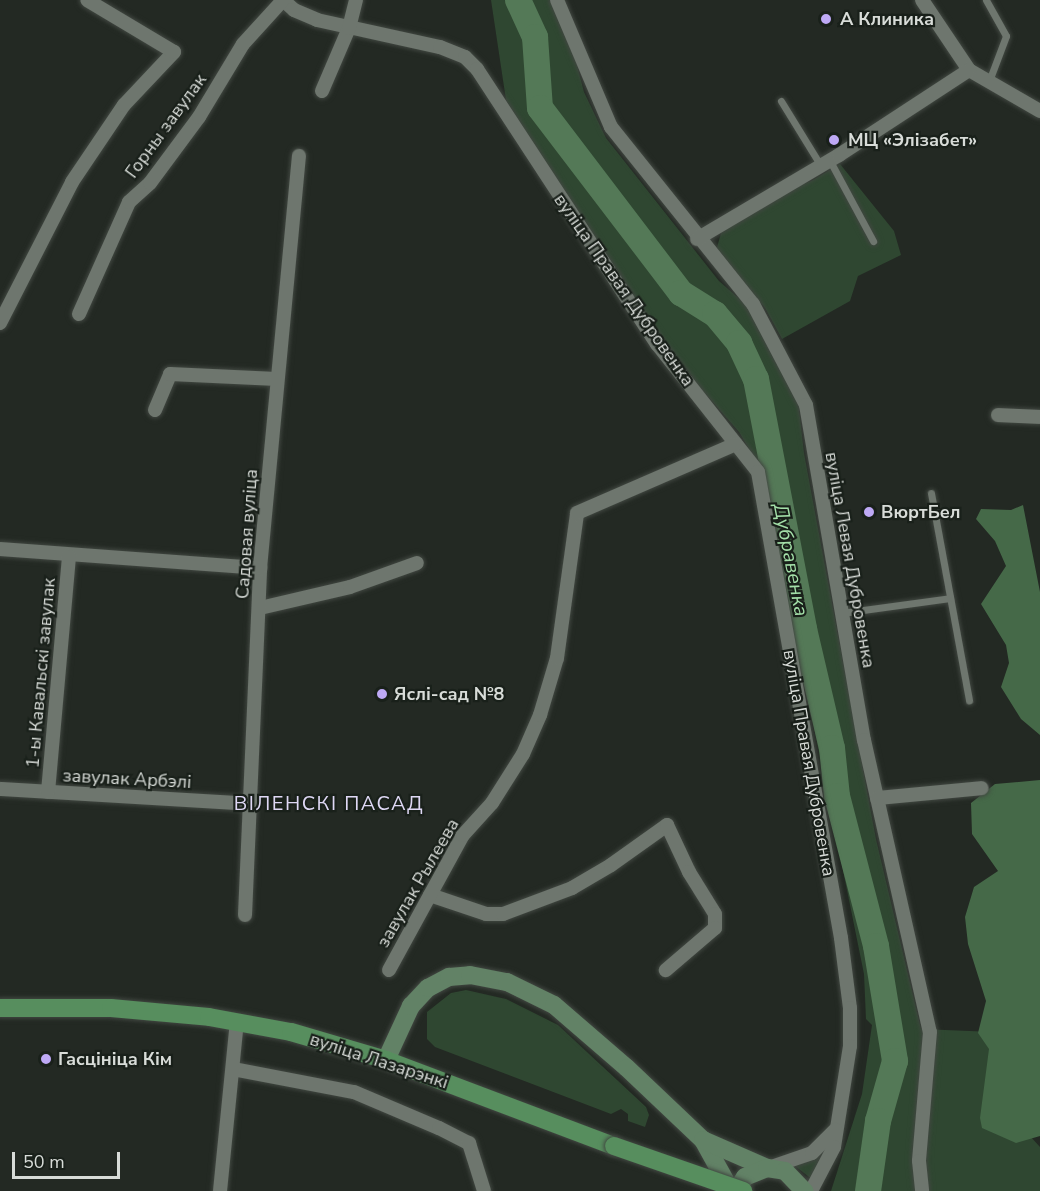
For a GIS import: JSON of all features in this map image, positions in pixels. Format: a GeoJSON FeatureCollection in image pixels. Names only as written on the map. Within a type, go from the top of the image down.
{"type":"FeatureCollection","features":[{"type":"Feature","properties":{"kind":"main road","name":"вуліца Лазарэнкі"},"geometry":{"type":"LineString","coordinates":[[0,1008],[111,1008],[237,1022],[386,1060],[614,1146],[743,1191]]}},
{"type":"Feature","properties":{"kind":"street"},"geometry":{"type":"LineString","coordinates":[[0,323],[72,182],[124,105],[174,52],[87,0]]}},
{"type":"Feature","properties":{"kind":"street","name":"вуліца Правая Дубровенка"},"geometry":{"type":"LineString","coordinates":[[283,0],[294,10],[349,28],[440,46],[465,57],[488,85],[657,344],[758,472],[841,938],[850,1008],[850,1046],[831,1155],[810,1191]]}},
{"type":"Feature","properties":{"kind":"street","name":"Горны завулак"},"geometry":{"type":"LineString","coordinates":[[79,314],[129,202],[150,183],[199,117],[243,44],[283,0]]}},
{"type":"Feature","properties":{"kind":"street"},"geometry":{"type":"LineString","coordinates":[[322,91],[349,28],[356,0]]}},
{"type":"Feature","properties":{"kind":"street","name":"вуліца Левая Дубровенка"},"geometry":{"type":"LineString","coordinates":[[557,0],[611,127],[697,239],[753,304],[806,405],[841,613],[877,798],[930,1032],[919,1161],[922,1191]]}},
{"type":"Feature","properties":{"kind":"street"},"geometry":{"type":"LineString","coordinates":[[922,0],[969,70],[1040,111]]}},
{"type":"Feature","properties":{"kind":"street"},"geometry":{"type":"LineString","coordinates":[[697,239],[825,163],[969,70]]}},
{"type":"Feature","properties":{"kind":"street","name":"Садовая вуліца"},"geometry":{"type":"LineString","coordinates":[[245,915],[260,568],[299,156]]}},
{"type":"Feature","properties":{"kind":"street"},"geometry":{"type":"LineString","coordinates":[[155,410],[170,374],[277,379]]}},
{"type":"Feature","properties":{"kind":"street"},"geometry":{"type":"LineString","coordinates":[[998,415],[1040,417]]}},
{"type":"Feature","properties":{"kind":"street","name":"завулак Рылеева"},"geometry":{"type":"LineString","coordinates":[[389,970],[463,835],[492,803],[523,754],[540,715],[557,658],[577,513],[736,444]]}},
{"type":"Feature","properties":{"kind":"street","name":"1-ы Кавальскі завулак"},"geometry":{"type":"LineString","coordinates":[[0,549],[69,557],[260,568]]}},
{"type":"Feature","properties":{"kind":"street","name":"1-ы Кавальскі завулак"},"geometry":{"type":"LineString","coordinates":[[48,792],[69,557]]}},
{"type":"Feature","properties":{"kind":"street"},"geometry":{"type":"LineString","coordinates":[[260,608],[350,587],[417,563]]}},
{"type":"Feature","properties":{"kind":"street"},"geometry":{"type":"LineString","coordinates":[[877,798],[982,788]]}},
{"type":"Feature","properties":{"kind":"street","name":"завулак Арбэлі"},"geometry":{"type":"LineString","coordinates":[[0,789],[251,804]]}},
{"type":"Feature","properties":{"kind":"street"},"geometry":{"type":"LineString","coordinates":[[430,895],[486,914],[503,914],[572,888],[612,865],[667,825],[689,872],[715,914],[715,928],[666,970]]}},
{"type":"Feature","properties":{"kind":"street"},"geometry":{"type":"LineString","coordinates":[[386,1060],[411,1006],[428,988],[449,977],[489,977],[554,1005],[703,1140],[767,1168],[785,1171],[804,1191]]}},
{"type":"Feature","properties":{"kind":"street"},"geometry":{"type":"LineString","coordinates":[[220,1191],[237,1022]]}},
{"type":"Feature","properties":{"kind":"street"},"geometry":{"type":"LineString","coordinates":[[233,1069],[354,1092],[439,1128],[469,1143],[484,1191]]}},
{"type":"Feature","properties":{"kind":"street"},"geometry":{"type":"LineString","coordinates":[[736,1191],[745,1177],[767,1168],[790,1163],[812,1153],[835,1130]]}},
{"type":"Feature","properties":{"kind":"street"},"geometry":{"type":"LineString","coordinates":[[703,1140],[731,1191]]}},
{"type":"Feature","properties":{"kind":"lane"},"geometry":{"type":"LineString","coordinates":[[986,0],[1006,36],[989,81]]}},
{"type":"Feature","properties":{"kind":"lane"},"geometry":{"type":"LineString","coordinates":[[781,101],[825,163],[873,241]]}},
{"type":"Feature","properties":{"kind":"lane"},"geometry":{"type":"LineString","coordinates":[[931,493],[969,701]]}},
{"type":"Feature","properties":{"kind":"lane"},"geometry":{"type":"LineString","coordinates":[[841,613],[950,598]]}},
{"type":"Feature","properties":{"kind":"green space"},"geometry":{"type":"Polygon","coordinates":[[[491,0],[552,0],[573,50],[584,92],[606,138],[719,281],[743,302],[762,329],[798,400],[804,453],[876,839],[921,1029],[1040,1034],[1030,1136],[1040,1147],[1040,1191],[831,1191],[862,1094],[872,1025],[866,1019],[864,974],[762,471],[739,432],[688,374],[596,244],[506,100],[491,0]]]}},
{"type":"Feature","properties":{"kind":"green space"},"geometry":{"type":"Polygon","coordinates":[[[840,164],[894,231],[901,255],[858,276],[850,301],[782,339],[765,308],[716,251],[721,233],[774,195],[811,181],[840,164]]]}},
{"type":"Feature","properties":{"kind":"green space"},"geometry":{"type":"Polygon","coordinates":[[[1023,505],[1040,592],[1040,735],[1021,719],[1001,687],[1009,663],[1006,645],[981,604],[1006,566],[995,541],[976,519],[981,509],[1011,510],[1023,505]]]}},
{"type":"Feature","properties":{"kind":"green space"},"geometry":{"type":"Polygon","coordinates":[[[1040,780],[1040,1136],[1016,1143],[982,1128],[980,1118],[989,1049],[978,1033],[986,1001],[968,944],[965,917],[974,887],[998,871],[972,834],[971,803],[995,784],[1040,780]]]}},
{"type":"Feature","properties":{"kind":"green space"},"geometry":{"type":"Polygon","coordinates":[[[466,990],[506,999],[558,1025],[646,1107],[649,1115],[645,1127],[628,1121],[628,1114],[621,1109],[611,1114],[435,1047],[427,1039],[427,1012],[451,993],[466,990]]]}},
{"type":"Feature","properties":{"kind":"green space"},"geometry":{"type":"Polygon","coordinates":[[[830,1140],[813,1180],[795,1166],[814,1158],[830,1140]]]}},
{"type":"Feature","properties":{"kind":"waterway","name":"Дубравенка"},"geometry":{"type":"LineString","coordinates":[[518,0],[535,37],[540,108],[681,293],[715,314],[739,343],[756,379],[804,629],[832,748],[837,796],[876,946],[895,1061],[878,1121],[868,1191]]}},
{"type":"Feature","properties":{"kind":"place","name":"А Клиника"},"geometry":{"type":"Point","coordinates":[826,19]}},
{"type":"Feature","properties":{"kind":"place","name":"МЦ «Элізабет»"},"geometry":{"type":"Point","coordinates":[834,140]}},
{"type":"Feature","properties":{"kind":"place","name":"ВюртБел"},"geometry":{"type":"Point","coordinates":[869,512]}},
{"type":"Feature","properties":{"kind":"place","name":"Яслі-сад №8"},"geometry":{"type":"Point","coordinates":[382,694]}},
{"type":"Feature","properties":{"kind":"place","name":"Гасцініца Кім"},"geometry":{"type":"Point","coordinates":[46,1059]}},
{"type":"Feature","properties":{"kind":"district","name":"ВІЛЕНСКІ ПАСАД"},"geometry":{"type":"Point","coordinates":[329,803]}}]}
